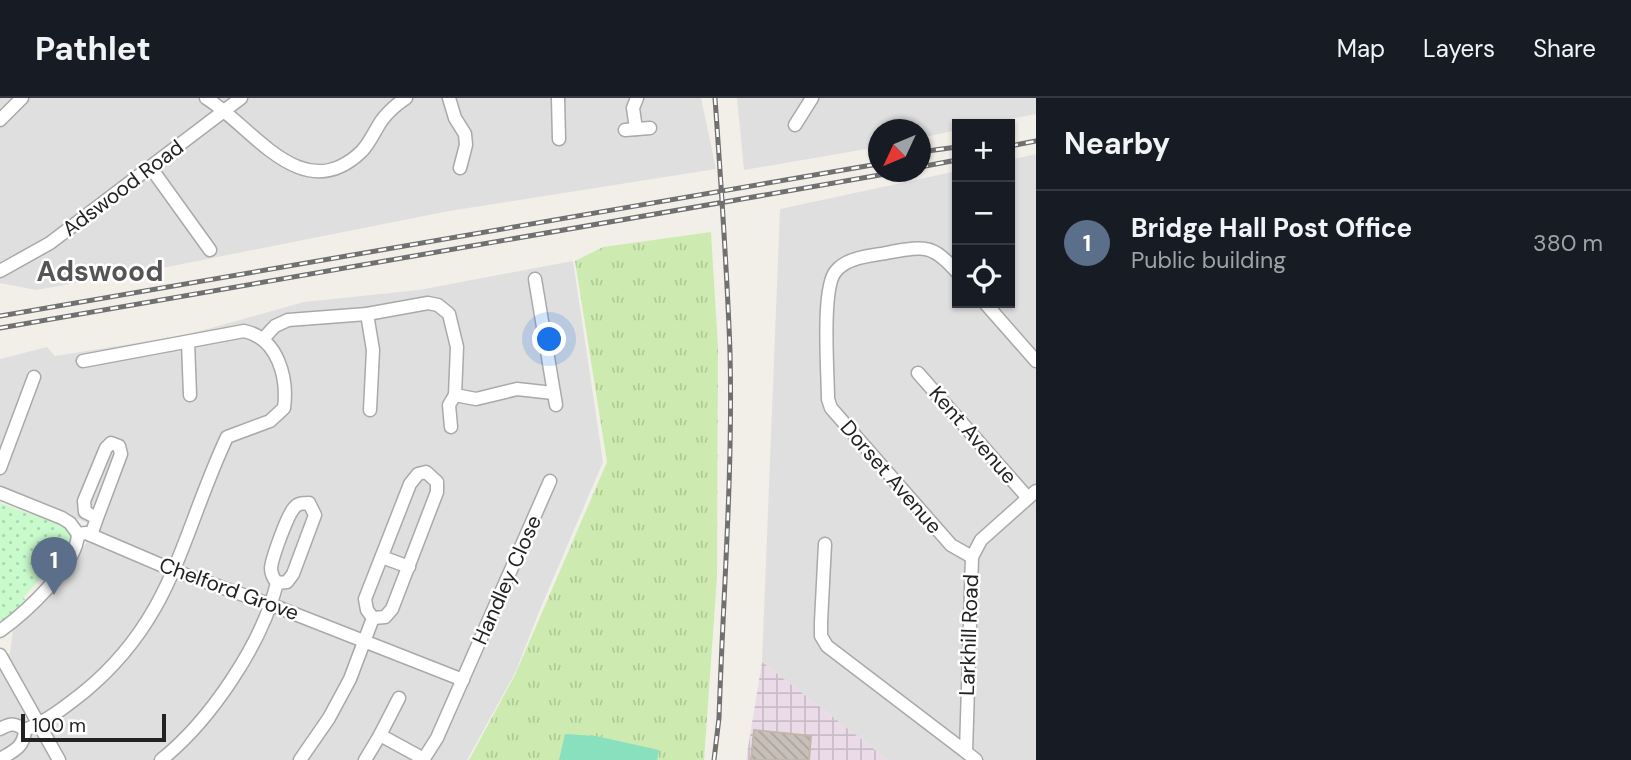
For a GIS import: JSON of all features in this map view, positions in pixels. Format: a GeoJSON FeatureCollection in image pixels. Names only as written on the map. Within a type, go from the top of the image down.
{"type":"FeatureCollection","features":[{"type":"Feature","properties":{"kind":"street"},"geometry":{"type":"LineString","coordinates":[[206,98],[225,110],[277,158],[295,168],[311,172],[336,168],[360,152],[382,120],[405,98]]}},
{"type":"Feature","properties":{"kind":"street","name":"Adswood Road"},"geometry":{"type":"LineString","coordinates":[[0,271],[50,243],[241,98]]}},
{"type":"Feature","properties":{"kind":"street"},"geometry":{"type":"LineString","coordinates":[[449,98],[455,118],[465,134],[466,145],[460,168]]}},
{"type":"Feature","properties":{"kind":"street"},"geometry":{"type":"LineString","coordinates":[[558,98],[559,139]]}},
{"type":"Feature","properties":{"kind":"street"},"geometry":{"type":"LineString","coordinates":[[637,98],[630,130],[650,128]]}},
{"type":"Feature","properties":{"kind":"street"},"geometry":{"type":"LineString","coordinates":[[794,125],[811,98]]}},
{"type":"Feature","properties":{"kind":"street"},"geometry":{"type":"LineString","coordinates":[[0,120],[14,101]]}},
{"type":"Feature","properties":{"kind":"street"},"geometry":{"type":"LineString","coordinates":[[151,168],[210,250]]}},
{"type":"Feature","properties":{"kind":"street","name":"Dorset Avenue"},"geometry":{"type":"LineString","coordinates":[[952,267],[930,248],[919,247],[861,258],[844,264],[834,272],[828,289],[828,399],[831,408],[951,545],[972,556]]}},
{"type":"Feature","properties":{"kind":"street"},"geometry":{"type":"LineString","coordinates":[[455,394],[475,399],[517,389],[555,399],[535,279]]}},
{"type":"Feature","properties":{"kind":"street"},"geometry":{"type":"LineString","coordinates":[[262,339],[275,326],[288,320],[367,314],[428,303],[438,305],[449,313],[457,347],[455,394],[449,405],[451,427]]}},
{"type":"Feature","properties":{"kind":"street"},"geometry":{"type":"LineString","coordinates":[[989,308],[1036,361]]}},
{"type":"Feature","properties":{"kind":"street"},"geometry":{"type":"LineString","coordinates":[[367,314],[373,350],[370,410]]}},
{"type":"Feature","properties":{"kind":"street"},"geometry":{"type":"LineString","coordinates":[[25,730],[40,724],[67,706],[120,659],[146,624],[175,570],[227,437],[270,422],[284,408],[285,382],[279,363],[273,350],[255,333],[244,331],[83,361]]}},
{"type":"Feature","properties":{"kind":"street"},"geometry":{"type":"LineString","coordinates":[[188,342],[190,395]]}},
{"type":"Feature","properties":{"kind":"street","name":"Kent Avenue"},"geometry":{"type":"LineString","coordinates":[[918,373],[1032,494]]}},
{"type":"Feature","properties":{"kind":"street"},"geometry":{"type":"LineString","coordinates":[[0,468],[34,377]]}},
{"type":"Feature","properties":{"kind":"street"},"geometry":{"type":"LineString","coordinates":[[0,631],[28,608],[53,581],[97,518],[121,454],[120,446],[116,444],[111,443],[106,448],[84,502],[85,512],[97,518]]}},
{"type":"Feature","properties":{"kind":"street"},"geometry":{"type":"LineString","coordinates":[[426,472],[437,482],[437,492],[392,609],[385,617],[373,618],[367,610],[365,599],[410,484],[418,474],[426,472]]}},
{"type":"Feature","properties":{"kind":"street","name":"Handley Close"},"geometry":{"type":"LineString","coordinates":[[423,760],[437,738],[550,481]]}},
{"type":"Feature","properties":{"kind":"street","name":"Chelford Grove"},"geometry":{"type":"LineString","coordinates":[[0,493],[62,518],[85,534],[463,680]]}},
{"type":"Feature","properties":{"kind":"street","name":"Larkhill Road"},"geometry":{"type":"LineString","coordinates":[[971,756],[972,556],[981,540],[1032,494]]}},
{"type":"Feature","properties":{"kind":"street"},"geometry":{"type":"LineString","coordinates":[[300,503],[309,503],[315,515],[293,573],[287,582],[277,583],[272,577],[271,566],[293,508],[300,503]]}},
{"type":"Feature","properties":{"kind":"street"},"geometry":{"type":"LineString","coordinates":[[826,544],[821,636],[827,646],[971,756]]}},
{"type":"Feature","properties":{"kind":"street"},"geometry":{"type":"LineString","coordinates":[[382,557],[409,567]]}},
{"type":"Feature","properties":{"kind":"street"},"geometry":{"type":"LineString","coordinates":[[160,760],[197,725],[222,692],[246,655],[272,604],[277,583]]}},
{"type":"Feature","properties":{"kind":"street"},"geometry":{"type":"LineString","coordinates":[[300,760],[329,718],[350,679],[373,618]]}},
{"type":"Feature","properties":{"kind":"street"},"geometry":{"type":"LineString","coordinates":[[0,655],[60,760]]}},
{"type":"Feature","properties":{"kind":"street"},"geometry":{"type":"LineString","coordinates":[[365,760],[399,698]]}},
{"type":"Feature","properties":{"kind":"street"},"geometry":{"type":"LineString","coordinates":[[0,729],[16,724],[25,730]]}},
{"type":"Feature","properties":{"kind":"street"},"geometry":{"type":"LineString","coordinates":[[0,759],[19,748],[24,741],[25,730]]}},
{"type":"Feature","properties":{"kind":"street"},"geometry":{"type":"LineString","coordinates":[[380,735],[423,760]]}},
{"type":"Feature","properties":{"kind":"shaded area"},"geometry":{"type":"Polygon","coordinates":[[[0,98],[701,98],[716,169],[449,211],[36,290],[0,283],[0,98]]]}},
{"type":"Feature","properties":{"kind":"shaded area"},"geometry":{"type":"Polygon","coordinates":[[[737,98],[1036,98],[1036,114],[1011,119],[952,119],[952,131],[931,136],[931,119],[868,119],[868,149],[744,170],[737,98]]]}},
{"type":"Feature","properties":{"kind":"shaded area"},"geometry":{"type":"Polygon","coordinates":[[[1036,154],[1036,760],[888,760],[762,662],[780,209],[906,182],[931,182],[931,177],[952,172],[952,308],[1015,308],[1015,159],[1036,154]]]}},
{"type":"Feature","properties":{"kind":"shaded area"},"geometry":{"type":"Polygon","coordinates":[[[573,261],[603,462],[515,673],[467,760],[0,760],[0,659],[10,653],[13,630],[29,617],[66,577],[96,526],[0,490],[0,359],[47,347],[55,356],[186,335],[304,302],[419,290],[573,261]]]}},
{"type":"Feature","properties":{"kind":"shaded area"},"geometry":{"type":"Polygon","coordinates":[[[762,662],[888,760],[746,760],[762,662]]]}},
{"type":"Feature","properties":{"kind":"green space"},"geometry":{"type":"Polygon","coordinates":[[[711,232],[718,347],[717,577],[704,760],[469,760],[515,675],[607,462],[575,261],[603,247],[711,232]]]}},
{"type":"Feature","properties":{"kind":"green space"},"geometry":{"type":"Polygon","coordinates":[[[0,503],[65,526],[72,531],[73,542],[56,571],[50,567],[23,598],[29,603],[0,628],[0,503]]]}},
{"type":"Feature","properties":{"kind":"green space"},"geometry":{"type":"Polygon","coordinates":[[[565,734],[596,736],[659,750],[657,760],[559,760],[565,734]]]}},
{"type":"Feature","properties":{"kind":"building"},"geometry":{"type":"Polygon","coordinates":[[[754,730],[811,736],[809,760],[751,760],[754,730]]]}},
{"type":"Feature","properties":{"kind":"railway"},"geometry":{"type":"LineString","coordinates":[[714,760],[719,718],[731,398],[715,98]]}},
{"type":"Feature","properties":{"kind":"railway"},"geometry":{"type":"LineString","coordinates":[[1015,145],[1036,141]]}},
{"type":"Feature","properties":{"kind":"railway"},"geometry":{"type":"LineString","coordinates":[[931,151],[952,148]]}},
{"type":"Feature","properties":{"kind":"railway"},"geometry":{"type":"LineString","coordinates":[[931,165],[952,161]]}},
{"type":"Feature","properties":{"kind":"railway"},"geometry":{"type":"LineString","coordinates":[[0,316],[868,166]]}},
{"type":"Feature","properties":{"kind":"railway"},"geometry":{"type":"LineString","coordinates":[[0,328],[868,177]]}},
{"type":"Feature","properties":{"kind":"place","name":"Bridge Hall Post Office"},"geometry":{"type":"Point","coordinates":[54,595]}},
{"type":"Feature","properties":{"kind":"district","name":"Adswood"},"geometry":{"type":"Point","coordinates":[100,271]}}]}
